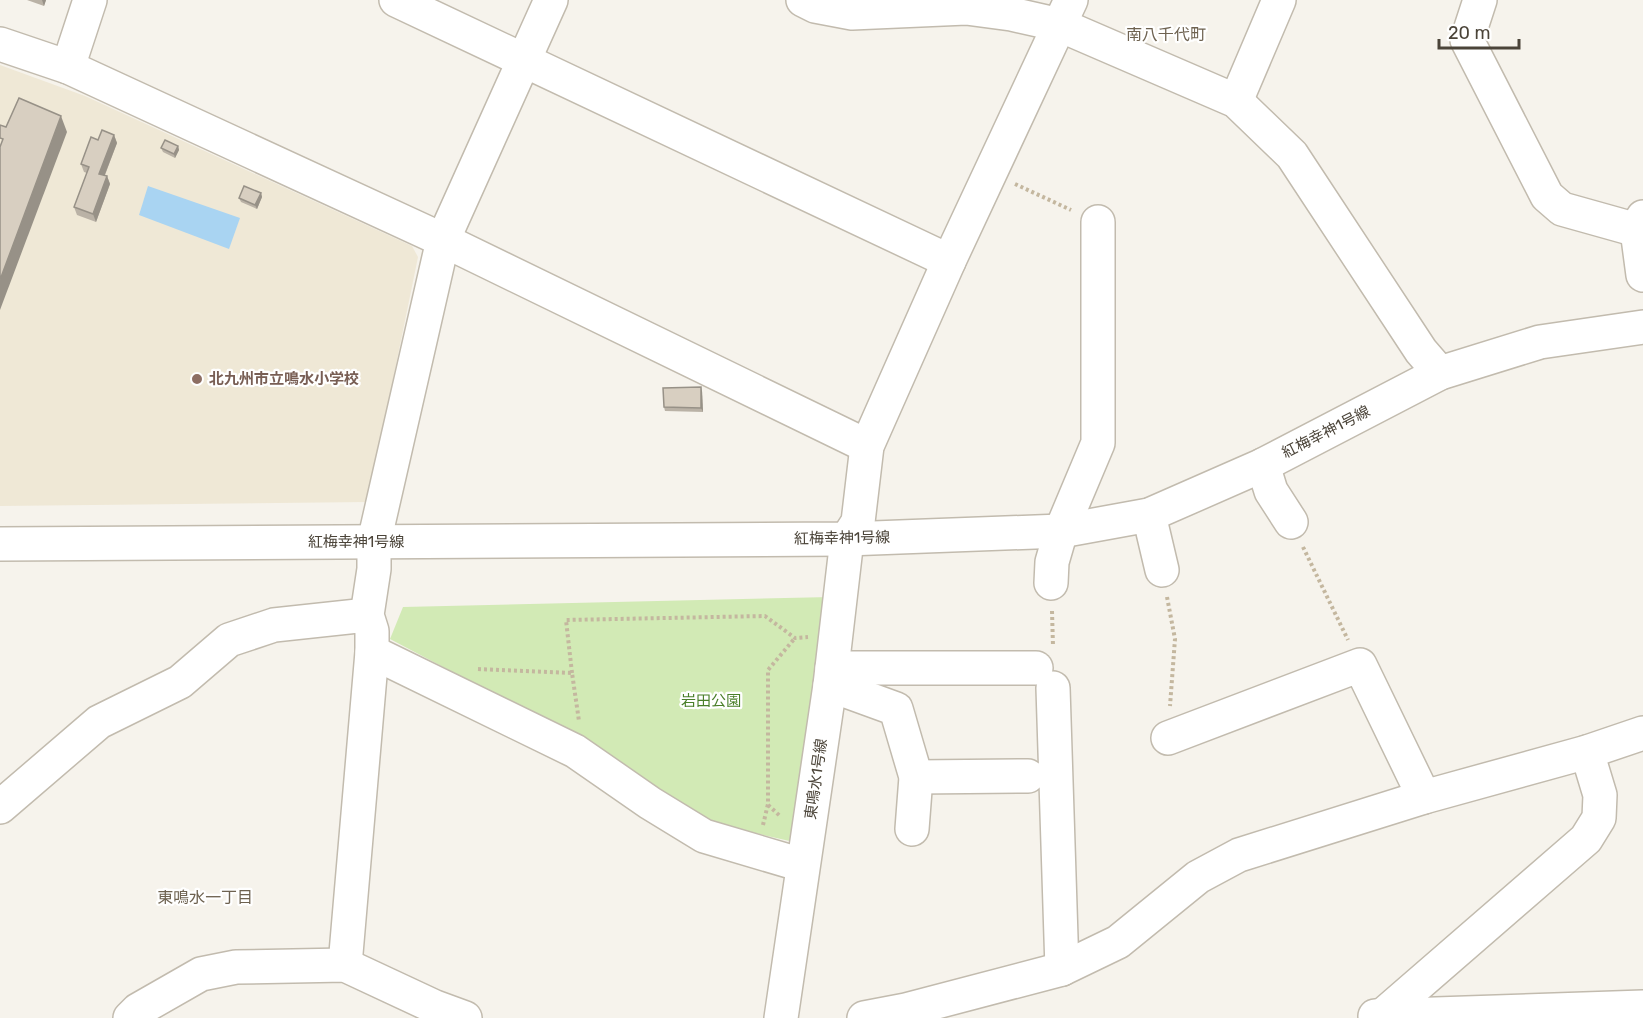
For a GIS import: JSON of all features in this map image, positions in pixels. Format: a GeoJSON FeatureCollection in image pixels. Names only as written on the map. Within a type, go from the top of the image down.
{"type":"FeatureCollection","features":[{"type":"Feature","properties":{"kind":"street"},"geometry":{"type":"LineString","coordinates":[[68,67],[90,0]]}},
{"type":"Feature","properties":{"kind":"street"},"geometry":{"type":"LineString","coordinates":[[396,0],[949,261]]}},
{"type":"Feature","properties":{"kind":"street"},"geometry":{"type":"LineString","coordinates":[[345,965],[372,652],[372,631],[367,615],[374,569],[374,542],[443,240],[551,0]]}},
{"type":"Feature","properties":{"kind":"street"},"geometry":{"type":"LineString","coordinates":[[803,0],[815,6],[966,8],[1011,14],[1065,13],[1236,101],[1292,155],[1421,351],[1440,374]]}},
{"type":"Feature","properties":{"kind":"street"},"geometry":{"type":"LineString","coordinates":[[1236,101],[1279,0]]}},
{"type":"Feature","properties":{"kind":"street"},"geometry":{"type":"LineString","coordinates":[[1480,0],[1467,40],[1547,196],[1562,209],[1640,224],[1643,274]]}},
{"type":"Feature","properties":{"kind":"street","name":"東鳴水1号線"},"geometry":{"type":"LineString","coordinates":[[781,1018],[837,635],[847,538],[858,522],[867,446],[949,261],[1002,177],[1065,13]]}},
{"type":"Feature","properties":{"kind":"street"},"geometry":{"type":"LineString","coordinates":[[0,44],[68,67],[443,240],[867,446]]}},
{"type":"Feature","properties":{"kind":"street"},"geometry":{"type":"LineString","coordinates":[[1051,584],[1052,562],[1061,531],[1098,442],[1098,222]]}},
{"type":"Feature","properties":{"kind":"street","name":"紅梅幸神1号線"},"geometry":{"type":"LineString","coordinates":[[0,544],[847,538],[1061,531],[1149,515],[1263,465],[1440,374],[1540,342],[1643,327]]}},
{"type":"Feature","properties":{"kind":"street"},"geometry":{"type":"LineString","coordinates":[[1263,465],[1271,491],[1291,522]]}},
{"type":"Feature","properties":{"kind":"street"},"geometry":{"type":"LineString","coordinates":[[1149,515],[1162,570]]}},
{"type":"Feature","properties":{"kind":"street"},"geometry":{"type":"LineString","coordinates":[[0,807],[99,722],[180,682],[229,640],[274,625],[367,615]]}},
{"type":"Feature","properties":{"kind":"street"},"geometry":{"type":"LineString","coordinates":[[372,652],[574,751],[650,803],[704,836],[802,866]]}},
{"type":"Feature","properties":{"kind":"street"},"geometry":{"type":"LineString","coordinates":[[1168,738],[1360,665],[1424,796]]}},
{"type":"Feature","properties":{"kind":"street"},"geometry":{"type":"LineString","coordinates":[[831,677],[1045,678],[1062,969]]}},
{"type":"Feature","properties":{"kind":"street"},"geometry":{"type":"LineString","coordinates":[[831,677],[896,709],[916,777],[912,829]]}},
{"type":"Feature","properties":{"kind":"street"},"geometry":{"type":"LineString","coordinates":[[864,1018],[906,1010],[1062,969],[1118,942],[1198,878],[1239,855],[1424,796],[1587,752],[1643,733]]}},
{"type":"Feature","properties":{"kind":"street"},"geometry":{"type":"LineString","coordinates":[[1374,1016],[1586,839],[1599,818],[1600,795],[1587,752]]}},
{"type":"Feature","properties":{"kind":"street"},"geometry":{"type":"LineString","coordinates":[[916,777],[1029,776]]}},
{"type":"Feature","properties":{"kind":"street"},"geometry":{"type":"LineString","coordinates":[[130,1018],[138,1010],[201,974],[236,967],[345,965],[445,1014]]}},
{"type":"Feature","properties":{"kind":"street"},"geometry":{"type":"LineString","coordinates":[[1374,1016],[1643,1007]]}},
{"type":"Feature","properties":{"kind":"path"},"geometry":{"type":"LineString","coordinates":[[1002,177],[1098,222]]}},
{"type":"Feature","properties":{"kind":"path"},"geometry":{"type":"LineString","coordinates":[[1291,522],[1360,665]]}},
{"type":"Feature","properties":{"kind":"path"},"geometry":{"type":"LineString","coordinates":[[1162,570],[1175,639],[1168,738]]}},
{"type":"Feature","properties":{"kind":"path"},"geometry":{"type":"LineString","coordinates":[[1045,678],[1051,584]]}},
{"type":"Feature","properties":{"kind":"path"},"geometry":{"type":"LineString","coordinates":[[574,751],[581,734],[566,620],[765,616],[795,638],[837,635]]}},
{"type":"Feature","properties":{"kind":"path"},"geometry":{"type":"LineString","coordinates":[[756,853],[768,804],[768,670],[795,638]]}},
{"type":"Feature","properties":{"kind":"path"},"geometry":{"type":"LineString","coordinates":[[468,669],[572,673]]}},
{"type":"Feature","properties":{"kind":"shaded area","name":"北九州市立鳴水小学校"},"geometry":{"type":"Polygon","coordinates":[[[0,65],[85,96],[412,246],[418,257],[368,502],[0,506],[0,65]]]}},
{"type":"Feature","properties":{"kind":"green space","name":"岩田公園"},"geometry":{"type":"Polygon","coordinates":[[[831,597],[794,842],[720,825],[678,802],[599,749],[390,639],[403,607],[831,597]]]}},
{"type":"Feature","properties":{"kind":"water"},"geometry":{"type":"Polygon","coordinates":[[[148,186],[240,218],[229,249],[139,215],[148,186]]]}},
{"type":"Feature","properties":{"kind":"building"},"geometry":{"type":"Polygon","coordinates":[[[19,98],[61,116],[0,280],[0,147],[3,139],[0,138],[0,125],[6,127],[19,98]]]}},
{"type":"Feature","properties":{"kind":"building"},"geometry":{"type":"Polygon","coordinates":[[[102,130],[114,135],[99,174],[107,176],[93,214],[74,207],[89,167],[81,164],[91,137],[98,140],[102,130]]]}},
{"type":"Feature","properties":{"kind":"building"},"geometry":{"type":"Polygon","coordinates":[[[165,140],[178,146],[174,154],[161,148],[165,140]]]}},
{"type":"Feature","properties":{"kind":"building"},"geometry":{"type":"Polygon","coordinates":[[[244,186],[261,193],[255,205],[239,198],[244,186]]]}},
{"type":"Feature","properties":{"kind":"building"},"geometry":{"type":"Polygon","coordinates":[[[701,387],[701,408],[664,407],[663,388],[701,387]]]}},
{"type":"Feature","properties":{"kind":"place","name":"北九州市立鳴水小学校"},"geometry":{"type":"Point","coordinates":[197,379]}},
{"type":"Feature","properties":{"kind":"district","name":"南八千代町"},"geometry":{"type":"Point","coordinates":[1166,34]}},
{"type":"Feature","properties":{"kind":"district","name":"東鳴水一丁目"},"geometry":{"type":"Point","coordinates":[205,897]}}]}
